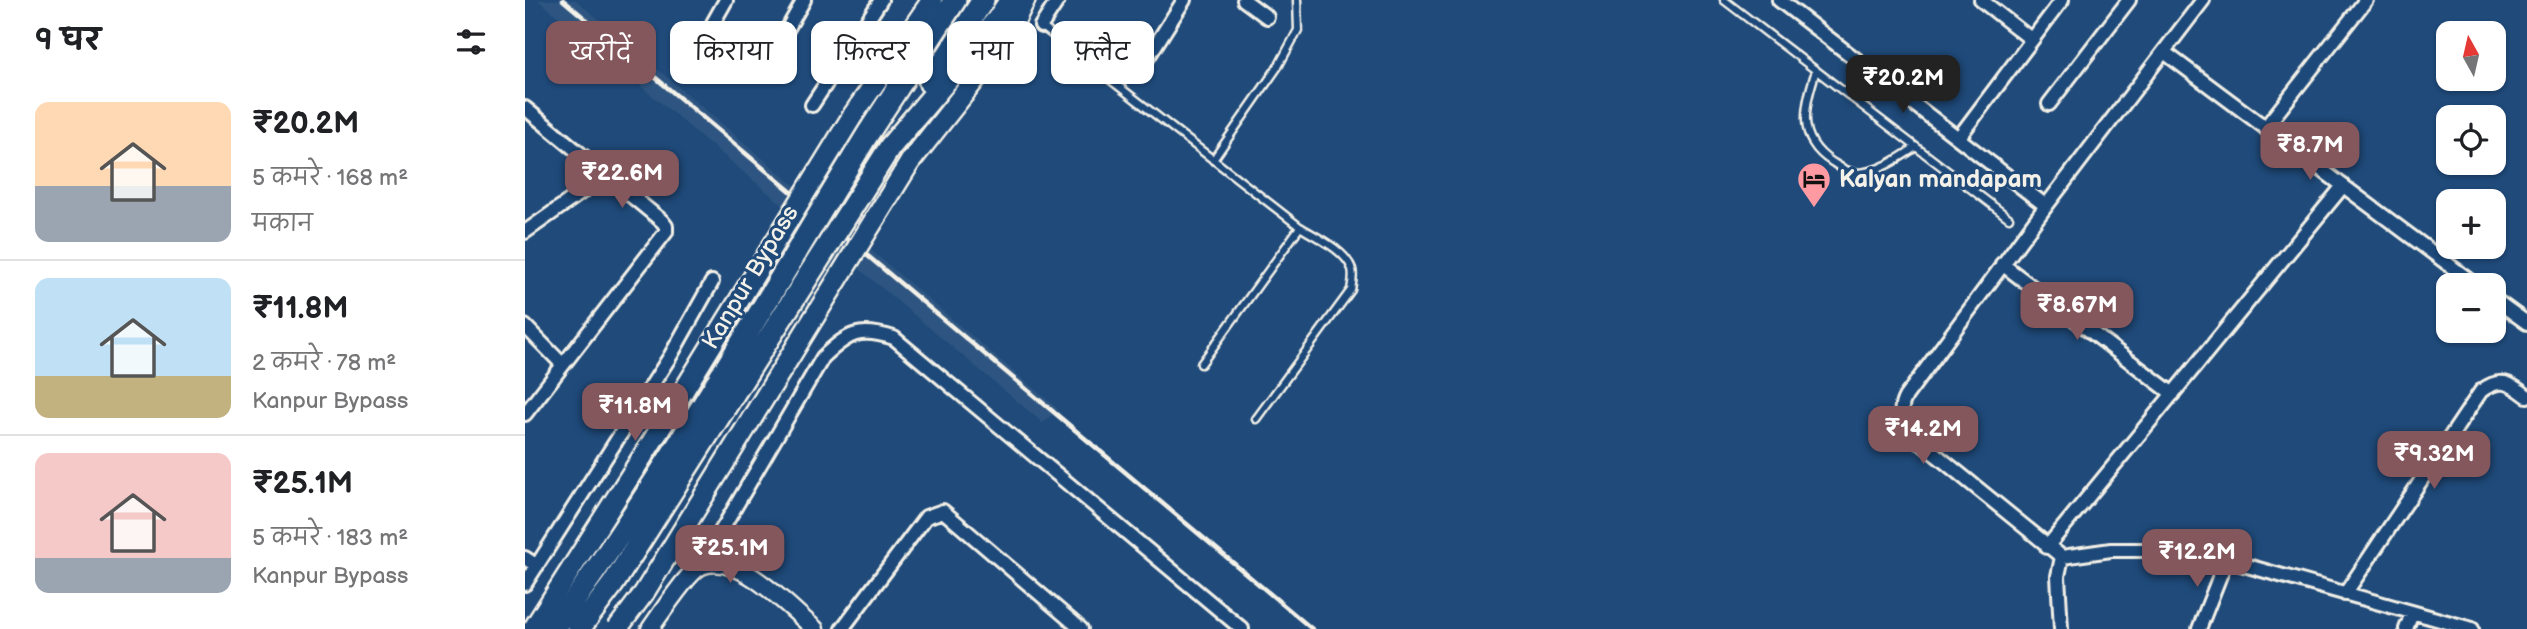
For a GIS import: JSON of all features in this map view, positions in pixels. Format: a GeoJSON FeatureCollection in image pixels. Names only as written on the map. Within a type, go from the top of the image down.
{"type":"FeatureCollection","features":[{"type":"Feature","properties":{"kind":"highway","name":"Kanpur Bypass"},"geometry":{"type":"LineString","coordinates":[[554,629],[585,586],[716,384],[869,132],[953,0]]}},
{"type":"Feature","properties":{"kind":"highway"},"geometry":{"type":"LineString","coordinates":[[890,147],[983,0]]}},
{"type":"Feature","properties":{"kind":"highway"},"geometry":{"type":"LineString","coordinates":[[890,147],[1011,0]]}},
{"type":"Feature","properties":{"kind":"highway","name":"Kanpur Bypass"},"geometry":{"type":"LineString","coordinates":[[579,629],[620,572],[890,147]]}},
{"type":"Feature","properties":{"kind":"main road"},"geometry":{"type":"LineString","coordinates":[[533,629],[660,429],[853,115],[932,0]]}},
{"type":"Feature","properties":{"kind":"main road"},"geometry":{"type":"LineString","coordinates":[[617,629],[644,593],[910,162],[1003,44],[1025,0]]}},
{"type":"Feature","properties":{"kind":"street"},"geometry":{"type":"LineString","coordinates":[[714,21],[726,0]]}},
{"type":"Feature","properties":{"kind":"street"},"geometry":{"type":"LineString","coordinates":[[792,21],[804,0]]}},
{"type":"Feature","properties":{"kind":"street"},"geometry":{"type":"LineString","coordinates":[[812,105],[881,0]]}},
{"type":"Feature","properties":{"kind":"street"},"geometry":{"type":"LineString","coordinates":[[1041,26],[1058,0]]}},
{"type":"Feature","properties":{"kind":"street"},"geometry":{"type":"LineString","coordinates":[[1154,48],[1184,0]]}},
{"type":"Feature","properties":{"kind":"street"},"geometry":{"type":"LineString","coordinates":[[1244,0],[1267,17]]}},
{"type":"Feature","properties":{"kind":"street"},"geometry":{"type":"LineString","coordinates":[[1779,0],[2046,206]]}},
{"type":"Feature","properties":{"kind":"street"},"geometry":{"type":"LineString","coordinates":[[1981,0],[2032,40]]}},
{"type":"Feature","properties":{"kind":"street"},"geometry":{"type":"LineString","coordinates":[[1959,137],[2062,0]]}},
{"type":"Feature","properties":{"kind":"street"},"geometry":{"type":"LineString","coordinates":[[2049,104],[2129,0]]}},
{"type":"Feature","properties":{"kind":"street"},"geometry":{"type":"LineString","coordinates":[[2203,0],[2002,264],[1906,396],[1902,402],[1901,416],[1908,432],[2046,547],[2062,557],[2111,550],[2167,550],[2226,560],[2472,629]]}},
{"type":"Feature","properties":{"kind":"street"},"geometry":{"type":"LineString","coordinates":[[2265,128],[2366,0]]}},
{"type":"Feature","properties":{"kind":"street"},"geometry":{"type":"LineString","coordinates":[[2164,52],[2460,273]]}},
{"type":"Feature","properties":{"kind":"street"},"geometry":{"type":"LineString","coordinates":[[525,108],[662,220],[666,232],[525,414]]}},
{"type":"Feature","properties":{"kind":"street"},"geometry":{"type":"LineString","coordinates":[[525,232],[606,175]]}},
{"type":"Feature","properties":{"kind":"street"},"geometry":{"type":"LineString","coordinates":[[2046,547],[2343,186]]}},
{"type":"Feature","properties":{"kind":"street"},"geometry":{"type":"LineString","coordinates":[[2002,264],[2173,394]]}},
{"type":"Feature","properties":{"kind":"street"},"geometry":{"type":"LineString","coordinates":[[525,584],[671,355],[712,282]]}},
{"type":"Feature","properties":{"kind":"street"},"geometry":{"type":"LineString","coordinates":[[2506,308],[2527,323]]}},
{"type":"Feature","properties":{"kind":"street"},"geometry":{"type":"LineString","coordinates":[[525,326],[563,365]]}},
{"type":"Feature","properties":{"kind":"street"},"geometry":{"type":"LineString","coordinates":[[650,629],[700,567],[823,357],[839,342],[854,334],[873,331],[894,338],[1242,629]]}},
{"type":"Feature","properties":{"kind":"street"},"geometry":{"type":"LineString","coordinates":[[2345,594],[2480,391],[2491,383],[2508,383],[2527,396]]}},
{"type":"Feature","properties":{"kind":"street"},"geometry":{"type":"LineString","coordinates":[[842,629],[926,517],[943,511],[1081,629]]}},
{"type":"Feature","properties":{"kind":"street"},"geometry":{"type":"LineString","coordinates":[[2061,629],[2057,576],[2062,557]]}},
{"type":"Feature","properties":{"kind":"street"},"geometry":{"type":"LineString","coordinates":[[525,558],[537,566]]}},
{"type":"Feature","properties":{"kind":"street"},"geometry":{"type":"LineString","coordinates":[[2199,629],[2226,560]]}},
{"type":"Feature","properties":{"kind":"street"},"geometry":{"type":"LineString","coordinates":[[700,567],[728,564],[743,571],[807,626]]}},
{"type":"Feature","properties":{"kind":"street"},"geometry":{"type":"LineString","coordinates":[[2406,629],[2412,613]]}},
{"type":"Feature","properties":{"kind":"lane"},"geometry":{"type":"LineString","coordinates":[[1213,160],[1279,65],[1298,30],[1297,0]]}},
{"type":"Feature","properties":{"kind":"lane"},"geometry":{"type":"LineString","coordinates":[[1724,0],[2009,218]]}},
{"type":"Feature","properties":{"kind":"lane"},"geometry":{"type":"LineString","coordinates":[[1041,26],[1300,227],[1341,255],[1351,266],[1351,290],[1256,419]]}},
{"type":"Feature","properties":{"kind":"lane"},"geometry":{"type":"LineString","coordinates":[[1816,70],[1806,101],[1806,120],[1812,145],[1821,154],[1849,172],[1858,173],[1890,164],[1916,147]]}},
{"type":"Feature","properties":{"kind":"lane"},"geometry":{"type":"LineString","coordinates":[[1201,364],[1300,227]]}},
{"type":"Feature","properties":{"kind":"shaded area"},"geometry":{"type":"Polygon","coordinates":[[[538,0],[576,0],[601,21],[563,21],[538,0]]]}},
{"type":"Feature","properties":{"kind":"shaded area"},"geometry":{"type":"Polygon","coordinates":[[[656,68],[670,80],[670,84],[675,84],[1058,409],[1043,423],[638,84],[656,84],[656,68]]]}},
{"type":"Feature","properties":{"kind":"railway"},"geometry":{"type":"LineString","coordinates":[[563,0],[1312,629]]}},
{"type":"Feature","properties":{"kind":"place","name":"Kalyan mandapam"},"geometry":{"type":"Point","coordinates":[1814,209]}}]}
